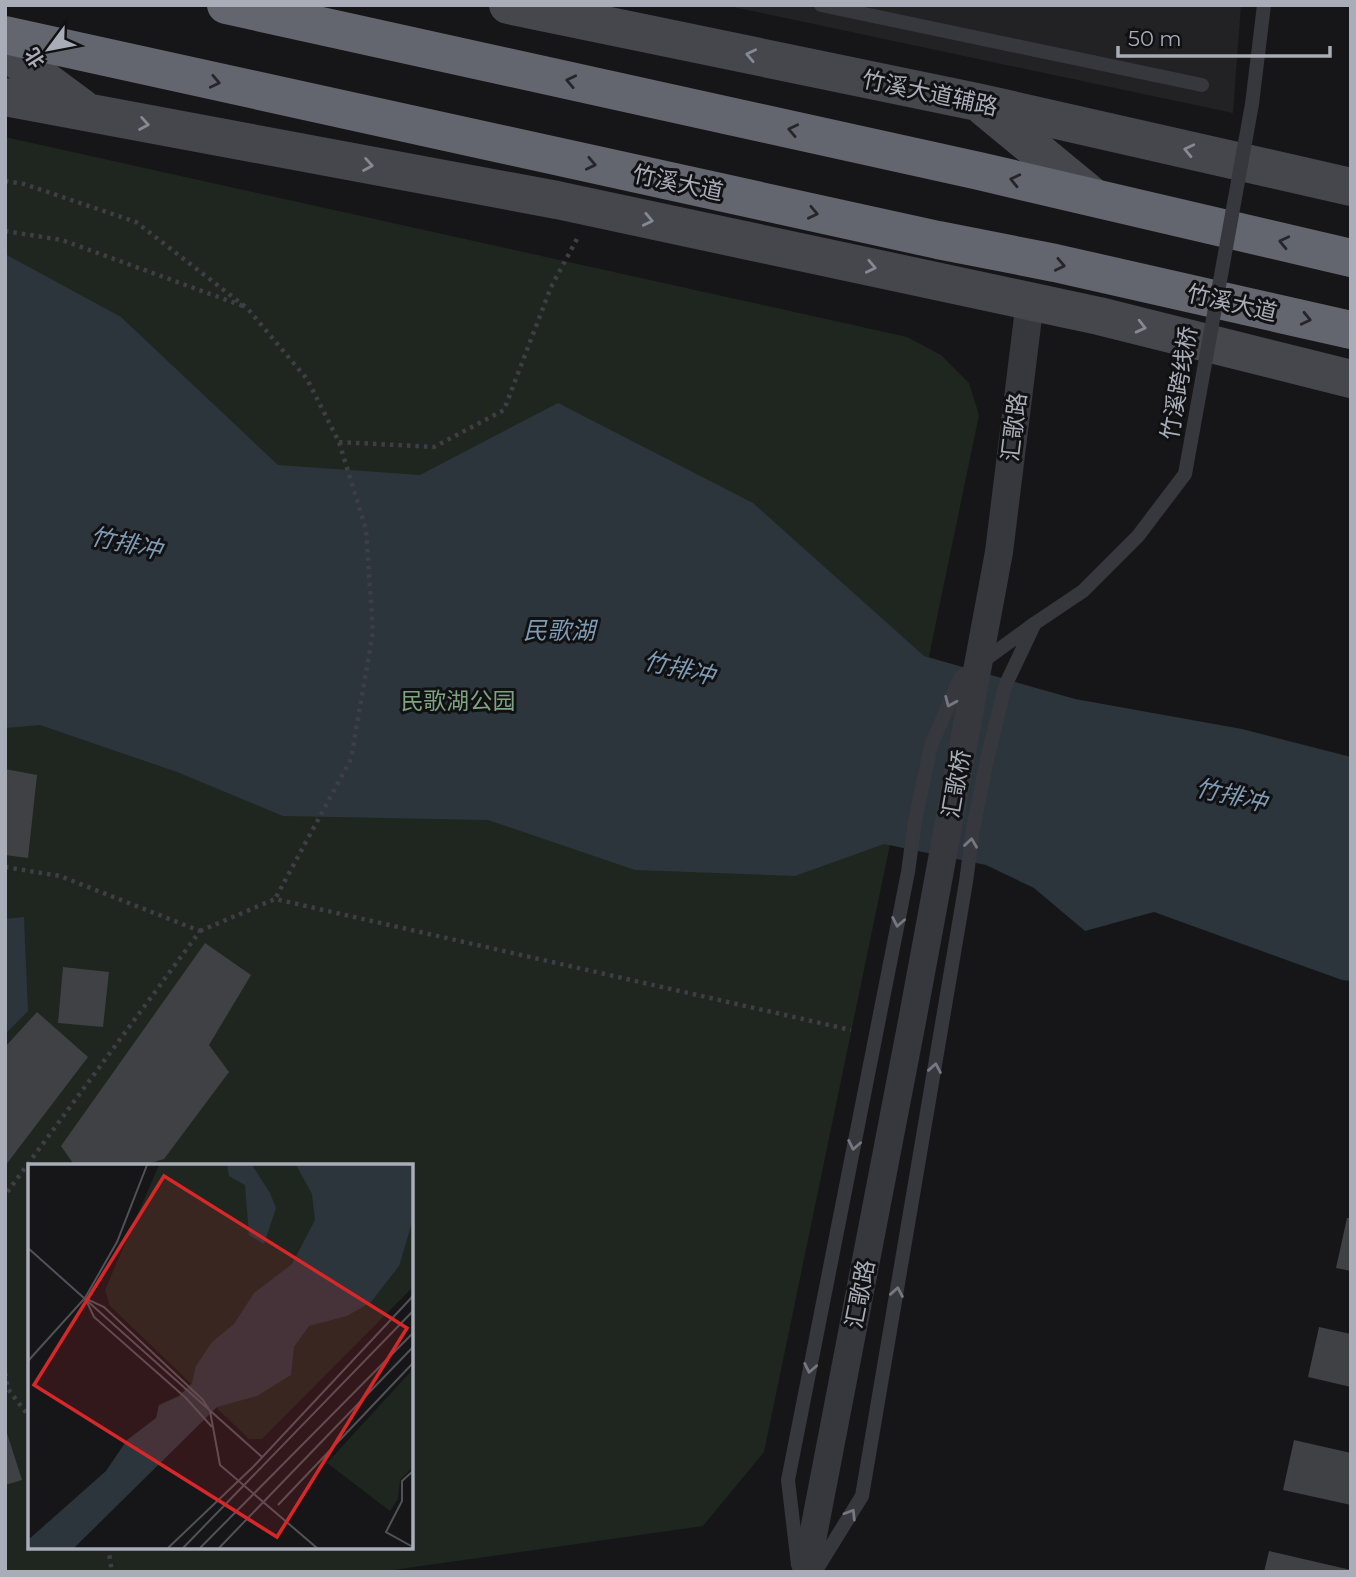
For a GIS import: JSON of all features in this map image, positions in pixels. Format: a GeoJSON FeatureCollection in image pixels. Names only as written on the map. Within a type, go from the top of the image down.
{"type":"FeatureCollection","features":[{"type":"Feature","properties":{"kind":"highway"},"geometry":{"type":"LineString","coordinates":[[226,5],[1093,197],[1351,258]]}},
{"type":"Feature","properties":{"kind":"highway","name":"竹溪大道"},"geometry":{"type":"LineString","coordinates":[[5,35],[1351,330]]}},
{"type":"Feature","properties":{"kind":"main road","name":"竹溪大道辅路"},"geometry":{"type":"LineString","coordinates":[[508,5],[977,102],[1351,187]]}},
{"type":"Feature","properties":{"kind":"main road"},"geometry":{"type":"LineString","coordinates":[[5,51],[90,114]]}},
{"type":"Feature","properties":{"kind":"main road"},"geometry":{"type":"LineString","coordinates":[[5,97],[575,204],[1099,316],[1351,379]]}},
{"type":"Feature","properties":{"kind":"main road"},"geometry":{"type":"LineString","coordinates":[[977,102],[1093,197]]}},
{"type":"Feature","properties":{"kind":"main road"},"geometry":{"type":"LineString","coordinates":[[452,134],[575,204]]}},
{"type":"Feature","properties":{"kind":"main road"},"geometry":{"type":"LineString","coordinates":[[938,240],[1099,316]]}},
{"type":"Feature","properties":{"kind":"street","name":"汇歌路"},"geometry":{"type":"LineString","coordinates":[[999,552],[1030,302]]}},
{"type":"Feature","properties":{"kind":"street","name":"汇歌桥"},"geometry":{"type":"LineString","coordinates":[[913,1017],[999,552]]}},
{"type":"Feature","properties":{"kind":"street","name":"汇歌路"},"geometry":{"type":"LineString","coordinates":[[806,1572],[913,1017]]}},
{"type":"Feature","properties":{"kind":"lane"},"geometry":{"type":"LineString","coordinates":[[821,5],[1202,85]]}},
{"type":"Feature","properties":{"kind":"lane","name":"竹溪跨线桥"},"geometry":{"type":"LineString","coordinates":[[799,1572],[788,1480],[931,746],[960,678],[1083,591],[1138,536],[1185,474],[1252,104],[1264,5]]}},
{"type":"Feature","properties":{"kind":"lane"},"geometry":{"type":"LineString","coordinates":[[815,1572],[862,1496],[973,829],[1004,686],[1034,624]]}},
{"type":"Feature","properties":{"kind":"path"},"geometry":{"type":"LineString","coordinates":[[5,181],[24,184],[136,222],[247,308],[307,379],[339,442],[366,529],[373,632],[351,759],[275,899]]}},
{"type":"Feature","properties":{"kind":"path"},"geometry":{"type":"LineString","coordinates":[[339,442],[434,447],[503,410],[551,287],[575,204]]}},
{"type":"Feature","properties":{"kind":"path"},"geometry":{"type":"LineString","coordinates":[[5,231],[62,240],[247,308]]}},
{"type":"Feature","properties":{"kind":"path"},"geometry":{"type":"LineString","coordinates":[[5,867],[60,876],[200,931]]}},
{"type":"Feature","properties":{"kind":"path"},"geometry":{"type":"LineString","coordinates":[[5,1195],[200,931],[275,899],[851,1030]]}},
{"type":"Feature","properties":{"kind":"path"},"geometry":{"type":"LineString","coordinates":[[5,1373],[8,1389],[28,1415]]}},
{"type":"Feature","properties":{"kind":"path"},"geometry":{"type":"LineString","coordinates":[[108,1549],[112,1572]]}},
{"type":"Feature","properties":{"kind":"shaded area"},"geometry":{"type":"Polygon","coordinates":[[[724,5],[1241,5],[1233,113],[724,5]]]}},
{"type":"Feature","properties":{"kind":"green space","name":"民歌湖公园"},"geometry":{"type":"Polygon","coordinates":[[[5,137],[907,337],[941,355],[969,383],[979,415],[764,1452],[703,1526],[379,1572],[5,1572],[5,137]]]}},
{"type":"Feature","properties":{"kind":"water","name":"民歌湖"},"geometry":{"type":"Polygon","coordinates":[[[5,254],[121,317],[278,465],[420,475],[558,403],[753,503],[924,656],[1075,699],[1242,729],[1351,757],[1351,981],[1154,912],[1085,931],[1034,888],[986,865],[884,844],[795,876],[635,870],[488,820],[283,816],[177,772],[40,725],[5,728],[5,254]]]}},
{"type":"Feature","properties":{"kind":"water"},"geometry":{"type":"Polygon","coordinates":[[[24,917],[28,1011],[5,1034],[5,919],[24,917]]]}},
{"type":"Feature","properties":{"kind":"building"},"geometry":{"type":"Polygon","coordinates":[[[5,769],[37,775],[28,858],[5,855],[5,769]]]}},
{"type":"Feature","properties":{"kind":"building"},"geometry":{"type":"Polygon","coordinates":[[[205,943],[251,975],[209,1045],[229,1072],[164,1159],[148,1164],[74,1164],[61,1146],[205,943]]]}},
{"type":"Feature","properties":{"kind":"building"},"geometry":{"type":"Polygon","coordinates":[[[63,967],[109,972],[103,1027],[58,1023],[63,967]]]}},
{"type":"Feature","properties":{"kind":"building"},"geometry":{"type":"Polygon","coordinates":[[[37,1012],[88,1057],[5,1166],[5,1047],[37,1012]]]}},
{"type":"Feature","properties":{"kind":"building"},"geometry":{"type":"Polygon","coordinates":[[[1347,1218],[1351,1218],[1351,1271],[1336,1268],[1347,1218]]]}},
{"type":"Feature","properties":{"kind":"building"},"geometry":{"type":"Polygon","coordinates":[[[1319,1327],[1351,1334],[1351,1387],[1308,1377],[1319,1327]]]}},
{"type":"Feature","properties":{"kind":"building"},"geometry":{"type":"Polygon","coordinates":[[[5,1427],[22,1480],[5,1485],[5,1427]]]}},
{"type":"Feature","properties":{"kind":"building"},"geometry":{"type":"Polygon","coordinates":[[[1294,1440],[1351,1453],[1351,1505],[1283,1490],[1294,1440]]]}},
{"type":"Feature","properties":{"kind":"building"},"geometry":{"type":"Polygon","coordinates":[[[1269,1551],[1351,1570],[1351,1572],[1264,1572],[1269,1551]]]}},
{"type":"Feature","properties":{"kind":"water label","name":"竹排冲"},"geometry":{"type":"Point","coordinates":[126,543]}},
{"type":"Feature","properties":{"kind":"water label","name":"竹排冲"},"geometry":{"type":"Point","coordinates":[679,668]}},
{"type":"Feature","properties":{"kind":"water label","name":"竹排冲"},"geometry":{"type":"Point","coordinates":[1231,795]}}]}
